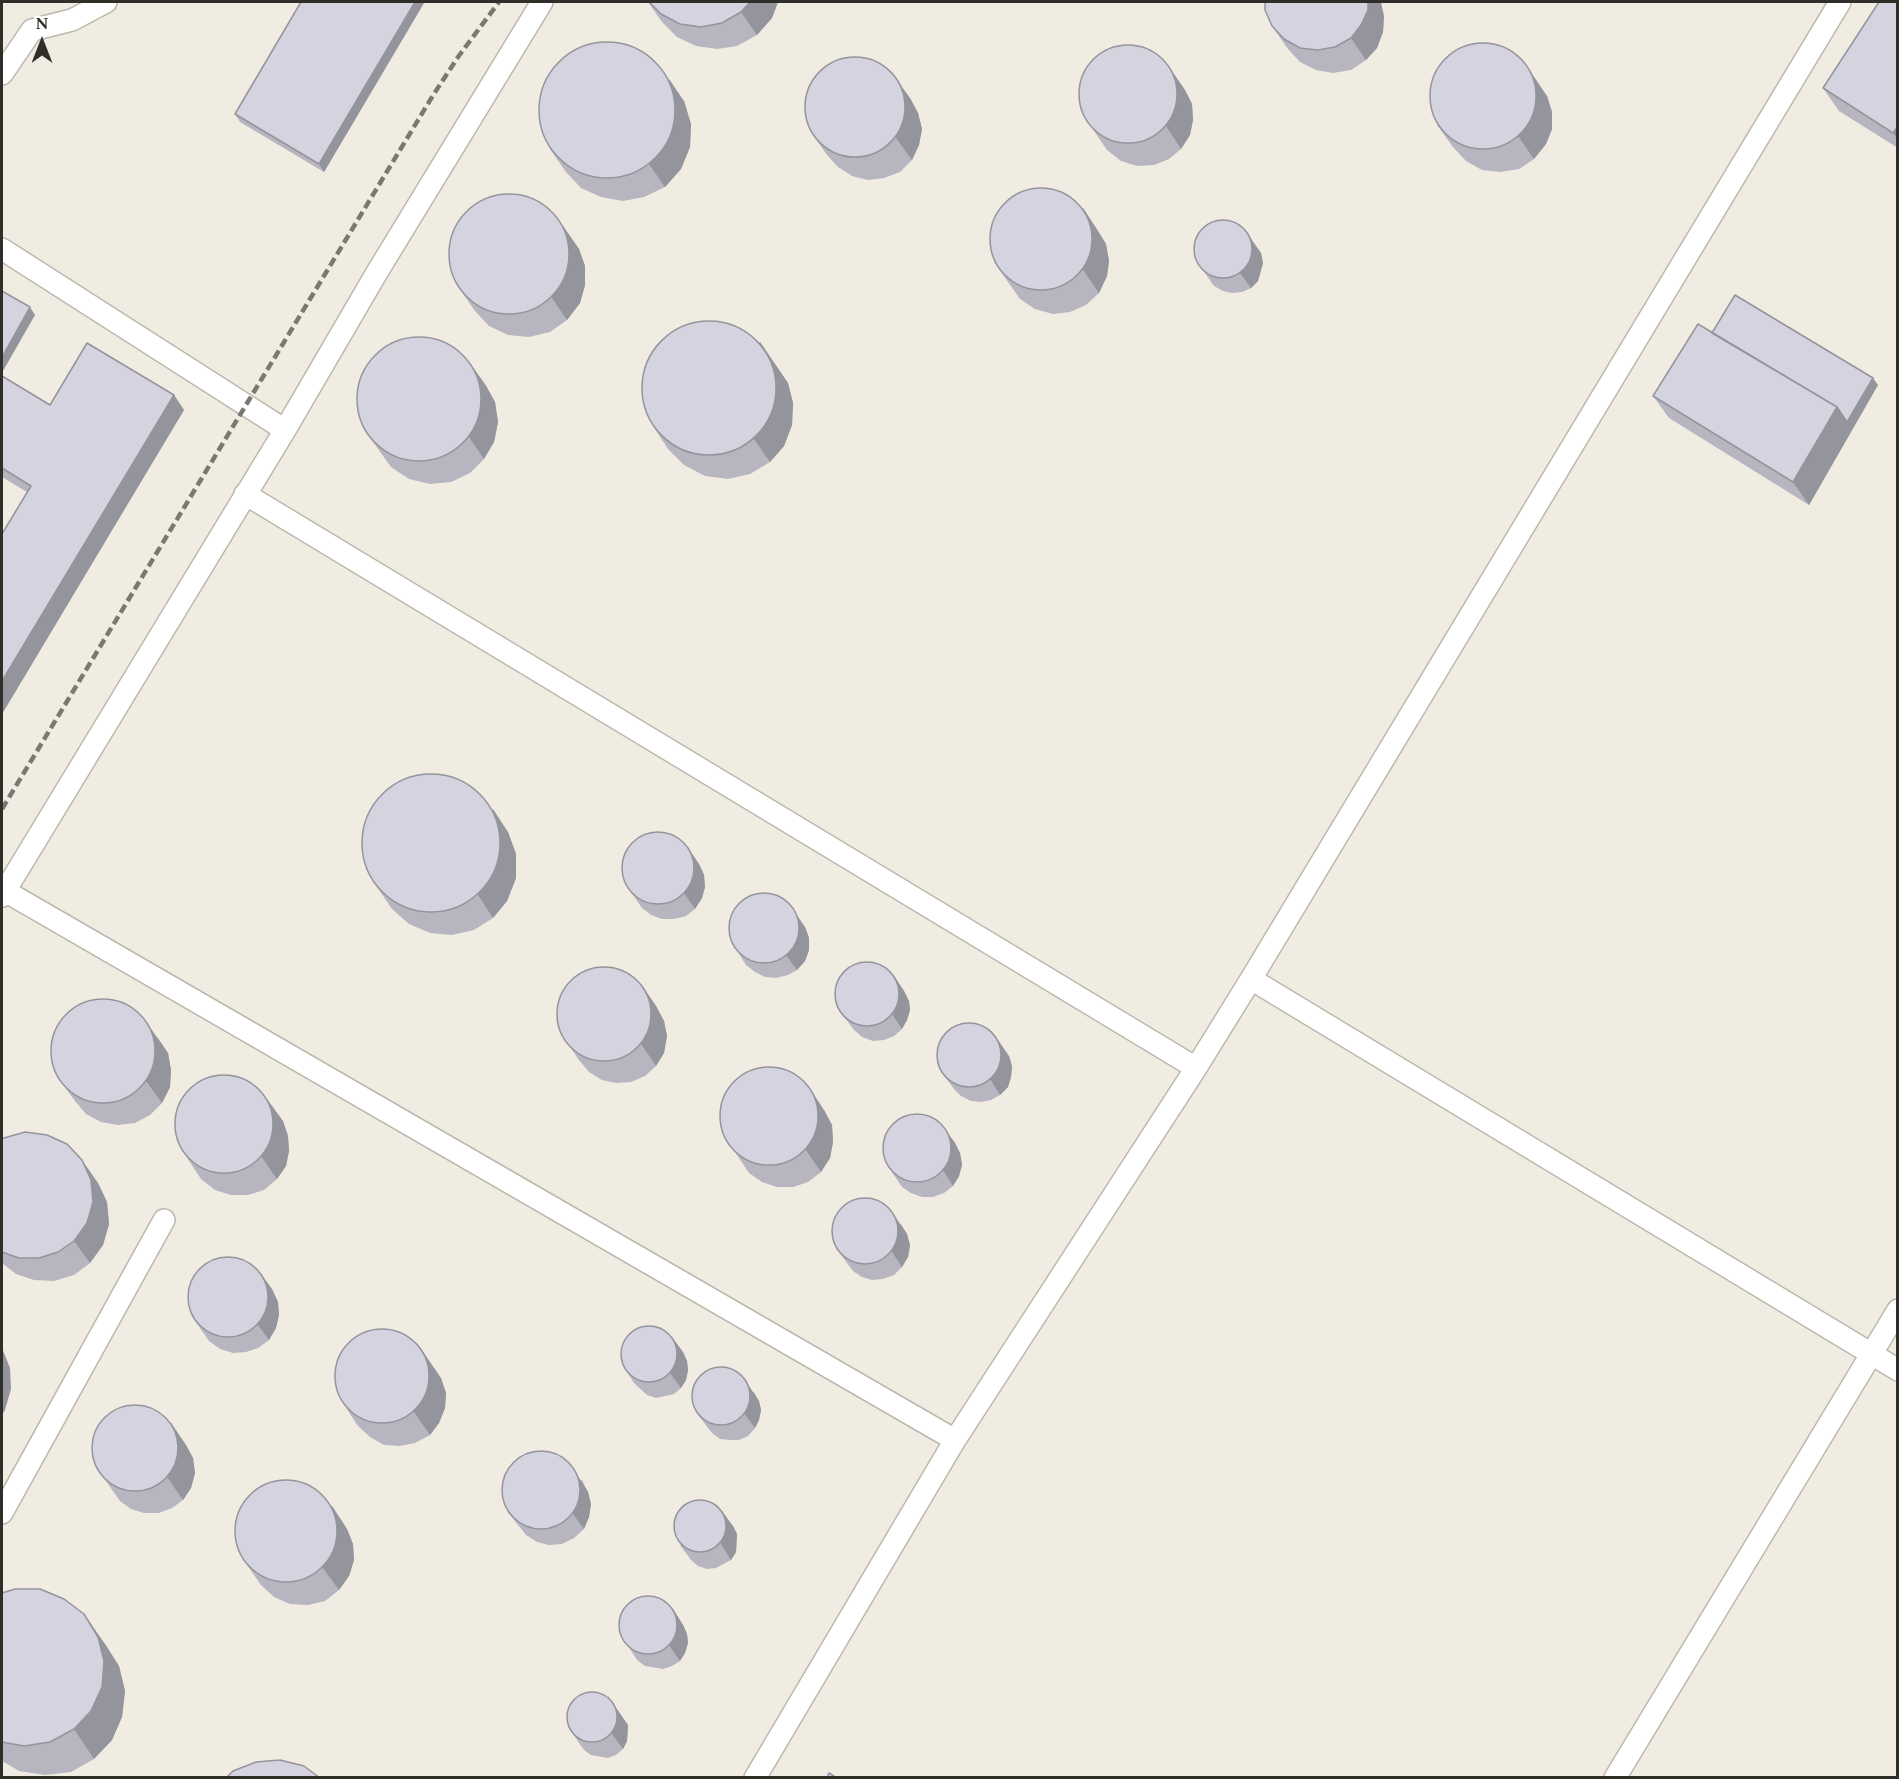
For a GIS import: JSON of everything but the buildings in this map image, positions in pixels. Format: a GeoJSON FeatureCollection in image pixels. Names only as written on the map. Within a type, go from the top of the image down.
{"type":"FeatureCollection","features":[{"type":"Feature","properties":{"kind":"lane"},"geometry":{"type":"LineString","coordinates":[[2,74],[32,30],[72,20],[106,2]]}},
{"type":"Feature","properties":{"kind":"lane"},"geometry":{"type":"LineString","coordinates":[[542,2],[3,893],[955,1440]]}},
{"type":"Feature","properties":{"kind":"lane"},"geometry":{"type":"LineString","coordinates":[[755,1778],[955,1440],[1196,1068],[1251,979],[1840,2]]}},
{"type":"Feature","properties":{"kind":"lane"},"geometry":{"type":"LineString","coordinates":[[2,249],[285,430]]}},
{"type":"Feature","properties":{"kind":"lane"},"geometry":{"type":"LineString","coordinates":[[245,494],[1196,1068]]}},
{"type":"Feature","properties":{"kind":"lane"},"geometry":{"type":"LineString","coordinates":[[1251,979],[1898,1370]]}},
{"type":"Feature","properties":{"kind":"lane"},"geometry":{"type":"LineString","coordinates":[[2,1513],[164,1220]]}},
{"type":"Feature","properties":{"kind":"lane"},"geometry":{"type":"LineString","coordinates":[[1615,1778],[1898,1310]]}},
{"type":"Feature","properties":{"kind":"railway"},"geometry":{"type":"LineString","coordinates":[[2,809],[432,97],[458,57],[499,2]]}}]}
